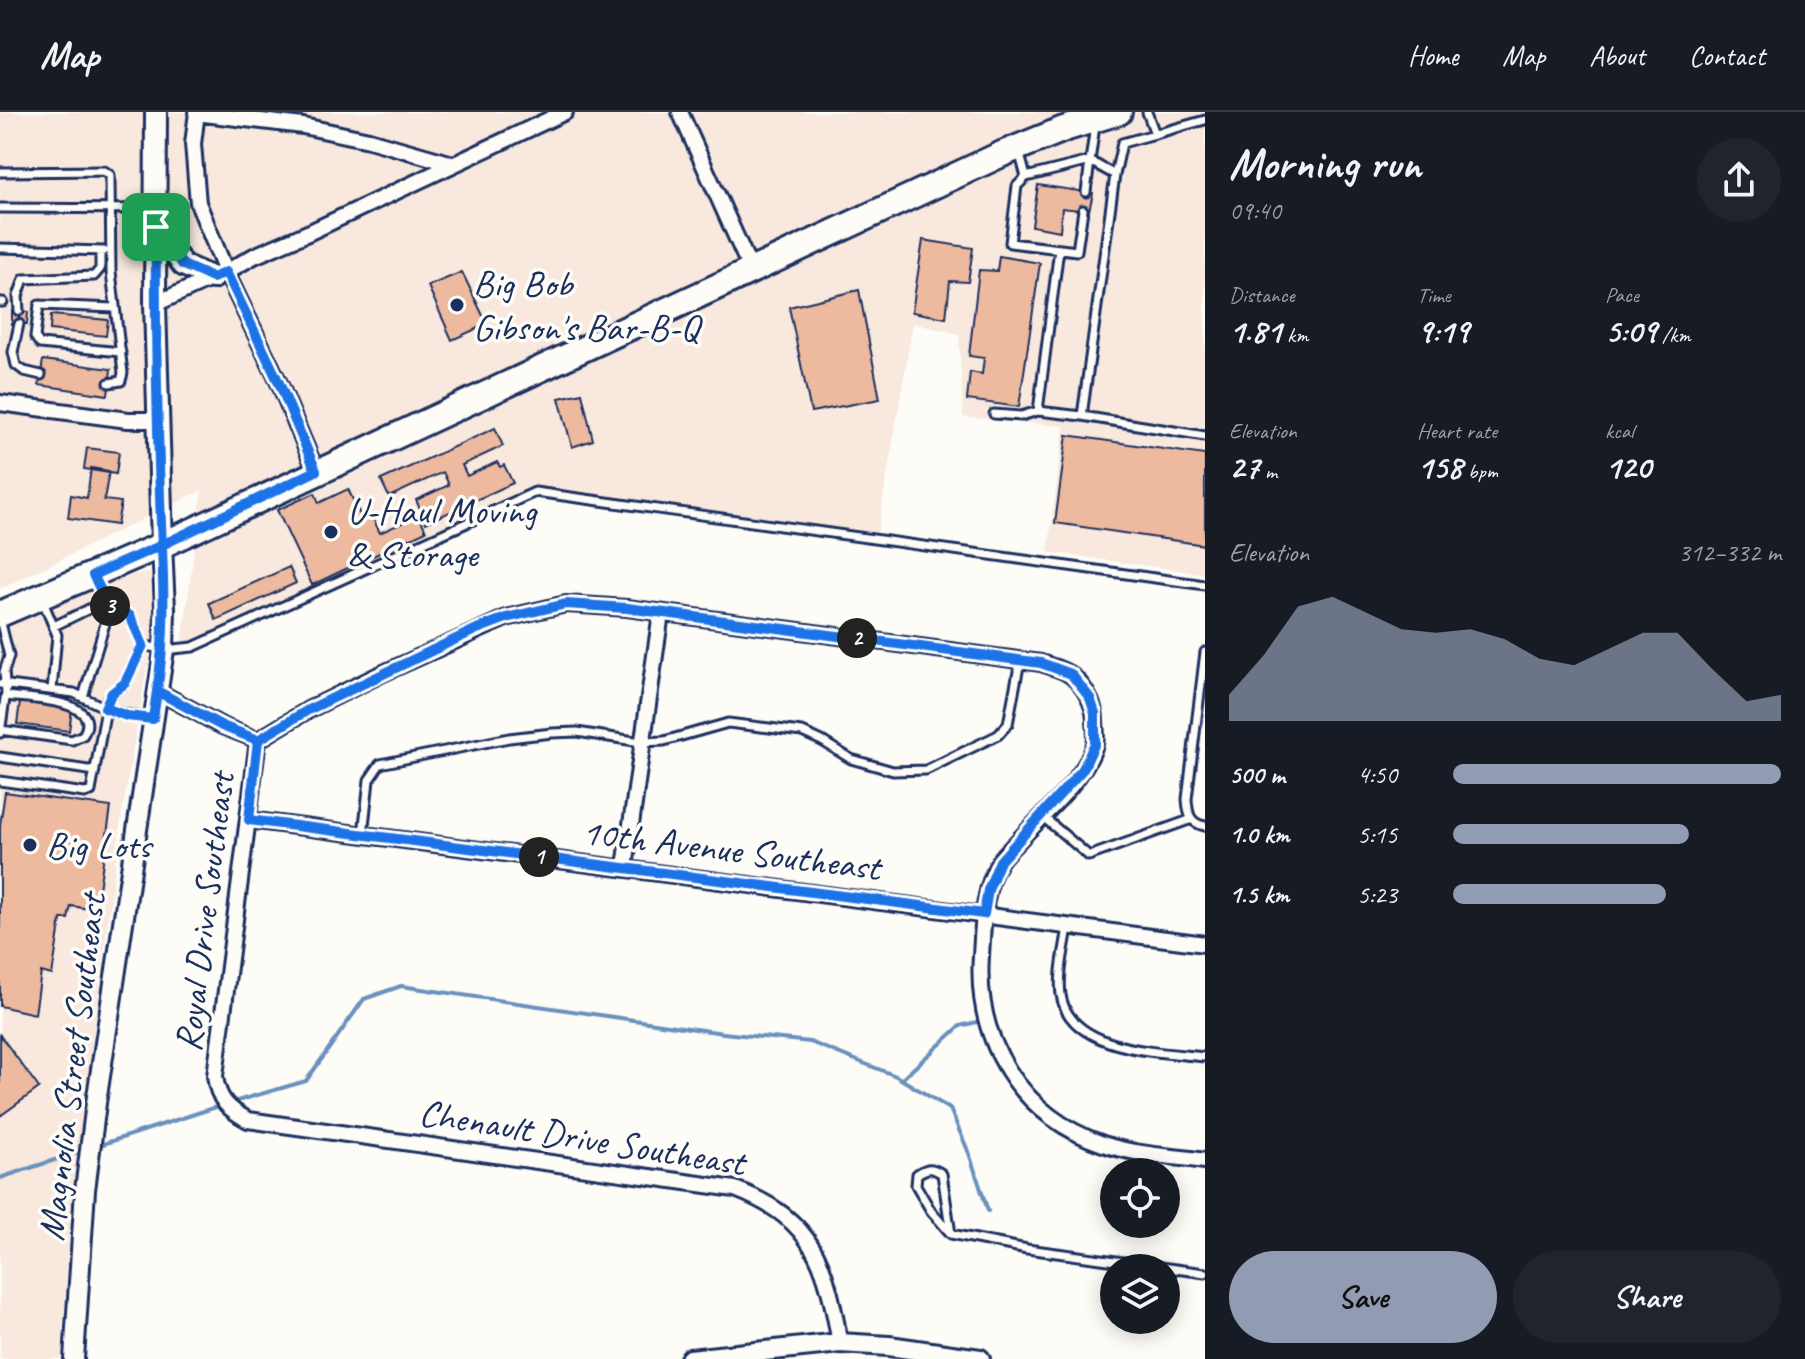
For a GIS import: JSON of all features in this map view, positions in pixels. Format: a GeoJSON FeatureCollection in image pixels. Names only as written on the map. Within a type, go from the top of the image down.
{"type":"FeatureCollection","features":[{"type":"Feature","properties":{"kind":"main road"},"geometry":{"type":"LineString","coordinates":[[156,112],[155,304],[162,545]]}},
{"type":"Feature","properties":{"kind":"main road"},"geometry":{"type":"LineString","coordinates":[[0,616],[162,545],[1018,147],[1103,114]]}},
{"type":"Feature","properties":{"kind":"main road"},"geometry":{"type":"LineString","coordinates":[[156,218],[183,265],[219,275]]}},
{"type":"Feature","properties":{"kind":"street"},"geometry":{"type":"LineString","coordinates":[[316,471],[280,385],[219,275],[198,203],[193,144],[196,112],[303,126],[369,140],[453,164]]}},
{"type":"Feature","properties":{"kind":"street"},"geometry":{"type":"LineString","coordinates":[[155,304],[565,112]]}},
{"type":"Feature","properties":{"kind":"street"},"geometry":{"type":"LineString","coordinates":[[680,112],[751,270]]}},
{"type":"Feature","properties":{"kind":"street"},"geometry":{"type":"LineString","coordinates":[[0,403],[128,420],[158,420]]}},
{"type":"Feature","properties":{"kind":"street","name":"Magnolia Street Southeast"},"geometry":{"type":"LineString","coordinates":[[74,1359],[85,1190],[164,650],[162,545]]}},
{"type":"Feature","properties":{"kind":"street"},"geometry":{"type":"LineString","coordinates":[[258,740],[322,703],[477,629],[506,618],[566,604],[597,605],[1041,663],[1071,674],[1090,698],[1095,713],[1095,743],[1083,769],[1000,861],[988,890],[979,983],[983,1014],[993,1043],[1008,1071],[1027,1096],[1063,1125],[1104,1145],[1205,1161]]}},
{"type":"Feature","properties":{"kind":"street"},"geometry":{"type":"LineString","coordinates":[[625,867],[661,613]]}},
{"type":"Feature","properties":{"kind":"street","name":"Royal Drive Southeast"},"geometry":{"type":"LineString","coordinates":[[157,691],[222,726],[258,740],[215,1076],[217,1093],[226,1106]]}},
{"type":"Feature","properties":{"kind":"street","name":"10th Avenue Southeast"},"geometry":{"type":"LineString","coordinates":[[249,820],[1205,944]]}},
{"type":"Feature","properties":{"kind":"street","name":"Chenault Drive Southeast"},"geometry":{"type":"LineString","coordinates":[[226,1106],[248,1120],[704,1183],[745,1193],[765,1201],[791,1220],[810,1245],[831,1289],[839,1351]]}},
{"type":"Feature","properties":{"kind":"street"},"geometry":{"type":"LineString","coordinates":[[699,1358],[889,1346],[980,1359]]}},
{"type":"Feature","properties":{"kind":"lane"},"geometry":{"type":"LineString","coordinates":[[1147,112],[1155,134]]}},
{"type":"Feature","properties":{"kind":"lane"},"geometry":{"type":"LineString","coordinates":[[1086,192],[1090,161],[1103,114]]}},
{"type":"Feature","properties":{"kind":"lane"},"geometry":{"type":"LineString","coordinates":[[1082,416],[1122,143],[1205,120]]}},
{"type":"Feature","properties":{"kind":"lane"},"geometry":{"type":"LineString","coordinates":[[1018,147],[1026,177]]}},
{"type":"Feature","properties":{"kind":"lane"},"geometry":{"type":"LineString","coordinates":[[1083,210],[1077,251],[1010,243],[1017,186],[1026,177],[1090,161],[1115,175]]}},
{"type":"Feature","properties":{"kind":"lane"},"geometry":{"type":"LineString","coordinates":[[0,172],[104,171],[110,175],[111,251],[123,378],[117,383],[109,383]]}},
{"type":"Feature","properties":{"kind":"lane"},"geometry":{"type":"LineString","coordinates":[[0,208],[111,209],[156,218]]}},
{"type":"Feature","properties":{"kind":"lane"},"geometry":{"type":"LineString","coordinates":[[0,248],[111,251]]}},
{"type":"Feature","properties":{"kind":"lane"},"geometry":{"type":"LineString","coordinates":[[1038,411],[1059,249]]}},
{"type":"Feature","properties":{"kind":"lane"},"geometry":{"type":"LineString","coordinates":[[19,311],[18,296],[24,279],[94,276],[100,269],[100,251]]}},
{"type":"Feature","properties":{"kind":"lane"},"geometry":{"type":"LineString","coordinates":[[115,308],[39,305],[35,337],[40,344],[121,352]]}},
{"type":"Feature","properties":{"kind":"lane"},"geometry":{"type":"LineString","coordinates":[[19,324],[13,352],[16,365],[24,371],[41,375]]}},
{"type":"Feature","properties":{"kind":"lane"},"geometry":{"type":"LineString","coordinates":[[994,414],[1021,416],[1038,411],[1205,436]]}},
{"type":"Feature","properties":{"kind":"lane"},"geometry":{"type":"LineString","coordinates":[[143,645],[164,650],[193,647],[535,492],[1205,585]]}},
{"type":"Feature","properties":{"kind":"lane"},"geometry":{"type":"LineString","coordinates":[[0,781],[85,793],[91,791],[105,708],[111,694],[125,683],[143,645],[130,616],[108,604],[93,575]]}},
{"type":"Feature","properties":{"kind":"lane"},"geometry":{"type":"LineString","coordinates":[[41,597],[58,643],[52,690]]}},
{"type":"Feature","properties":{"kind":"lane"},"geometry":{"type":"LineString","coordinates":[[54,626],[108,604]]}},
{"type":"Feature","properties":{"kind":"lane"},"geometry":{"type":"LineString","coordinates":[[83,697],[108,604]]}},
{"type":"Feature","properties":{"kind":"lane"},"geometry":{"type":"LineString","coordinates":[[0,616],[9,656],[2,672],[6,696],[0,732],[72,740],[83,735],[87,725],[84,713],[75,706],[6,696]]}},
{"type":"Feature","properties":{"kind":"lane"},"geometry":{"type":"LineString","coordinates":[[1205,652],[1187,799],[1188,815],[1197,824],[1205,826]]}},
{"type":"Feature","properties":{"kind":"lane"},"geometry":{"type":"LineString","coordinates":[[363,835],[369,780],[380,764],[509,738],[552,733],[577,732],[641,742],[664,741],[728,723],[802,732],[851,759],[893,771],[926,770],[998,735],[1008,724],[1020,661]]}},
{"type":"Feature","properties":{"kind":"lane"},"geometry":{"type":"LineString","coordinates":[[3,684],[83,697],[127,716],[153,719]]}},
{"type":"Feature","properties":{"kind":"lane"},"geometry":{"type":"LineString","coordinates":[[0,757],[95,771]]}},
{"type":"Feature","properties":{"kind":"lane"},"geometry":{"type":"LineString","coordinates":[[1042,816],[1089,856],[1192,819]]}},
{"type":"Feature","properties":{"kind":"lane"},"geometry":{"type":"LineString","coordinates":[[1068,927],[1061,996],[1069,1014],[1088,1035],[1124,1048],[1205,1057]]}},
{"type":"Feature","properties":{"kind":"lane"},"geometry":{"type":"LineString","coordinates":[[951,1234],[942,1174],[928,1168],[917,1174],[916,1185],[931,1211],[951,1234],[1027,1249],[1205,1273]]}},
{"type":"Feature","properties":{"kind":"shaded area"},"geometry":{"type":"Polygon","coordinates":[[[0,112],[1205,112],[1205,574],[1048,552],[1064,426],[963,417],[959,334],[913,323],[876,541],[534,492],[182,644],[202,490],[0,589],[0,112]]]}},
{"type":"Feature","properties":{"kind":"shaded area"},"geometry":{"type":"Polygon","coordinates":[[[150,573],[154,626],[122,813],[71,1205],[61,1359],[0,1359],[0,630],[117,575],[150,573]]]}},
{"type":"Feature","properties":{"kind":"building"},"geometry":{"type":"Polygon","coordinates":[[[1038,185],[1093,193],[1089,211],[1062,208],[1060,231],[1032,226],[1038,185]]]}},
{"type":"Feature","properties":{"kind":"building"},"geometry":{"type":"Polygon","coordinates":[[[923,240],[973,248],[968,282],[950,281],[946,318],[912,312],[923,240]]]}},
{"type":"Feature","properties":{"kind":"building"},"geometry":{"type":"Polygon","coordinates":[[[999,256],[1040,263],[1019,407],[967,400],[970,372],[982,374],[984,358],[969,356],[979,270],[997,271],[999,256]]]}},
{"type":"Feature","properties":{"kind":"building","name":"Big Bob Gibson's Bar-B-Q"},"geometry":{"type":"Polygon","coordinates":[[[462,272],[487,324],[452,340],[428,286],[462,272]]]}},
{"type":"Feature","properties":{"kind":"building"},"geometry":{"type":"Polygon","coordinates":[[[859,290],[880,399],[811,412],[789,307],[859,290]]]}},
{"type":"Feature","properties":{"kind":"building"},"geometry":{"type":"Polygon","coordinates":[[[12,311],[28,312],[27,324],[12,324],[12,311]]]}},
{"type":"Feature","properties":{"kind":"building"},"geometry":{"type":"Polygon","coordinates":[[[51,315],[108,320],[106,336],[50,330],[51,315]]]}},
{"type":"Feature","properties":{"kind":"building"},"geometry":{"type":"Polygon","coordinates":[[[43,360],[111,369],[108,395],[39,385],[43,360]]]}},
{"type":"Feature","properties":{"kind":"building"},"geometry":{"type":"Polygon","coordinates":[[[582,393],[593,440],[572,447],[559,398],[582,393]]]}},
{"type":"Feature","properties":{"kind":"building"},"geometry":{"type":"Polygon","coordinates":[[[495,428],[503,446],[462,465],[467,476],[497,462],[500,467],[504,465],[513,483],[426,523],[416,500],[449,485],[443,472],[389,497],[381,480],[495,428]]]}},
{"type":"Feature","properties":{"kind":"building"},"geometry":{"type":"Polygon","coordinates":[[[1067,435],[1205,455],[1205,545],[1055,523],[1067,435]]]}},
{"type":"Feature","properties":{"kind":"building"},"geometry":{"type":"Polygon","coordinates":[[[87,448],[119,452],[116,474],[84,469],[87,448]]]}},
{"type":"Feature","properties":{"kind":"building"},"geometry":{"type":"Polygon","coordinates":[[[91,468],[109,471],[104,500],[121,502],[117,525],[68,518],[71,495],[87,498],[91,468]]]}},
{"type":"Feature","properties":{"kind":"building"},"geometry":{"type":"Polygon","coordinates":[[[348,489],[361,517],[370,512],[380,533],[419,515],[426,531],[312,585],[277,510],[315,493],[319,503],[348,489]]]}},
{"type":"Feature","properties":{"kind":"building"},"geometry":{"type":"Polygon","coordinates":[[[289,567],[296,583],[216,620],[209,603],[289,567]]]}},
{"type":"Feature","properties":{"kind":"building"},"geometry":{"type":"Polygon","coordinates":[[[20,702],[72,709],[69,731],[17,724],[20,702]]]}},
{"type":"Feature","properties":{"kind":"building"},"geometry":{"type":"Polygon","coordinates":[[[5,792],[111,807],[96,910],[71,906],[68,919],[61,919],[52,975],[41,972],[35,1014],[0,1006],[0,825],[5,792]]]}},
{"type":"Feature","properties":{"kind":"building"},"geometry":{"type":"Polygon","coordinates":[[[0,1035],[39,1088],[0,1116],[0,1035]]]}},
{"type":"Feature","properties":{"kind":"waterway"},"geometry":{"type":"LineString","coordinates":[[230,1103],[306,1081],[364,999],[401,986],[723,1033],[810,1042],[896,1076],[950,1109],[969,1153],[988,1211]]}},
{"type":"Feature","properties":{"kind":"waterway"},"geometry":{"type":"LineString","coordinates":[[902,1079],[960,1026],[977,1022]]}},
{"type":"Feature","properties":{"kind":"waterway"},"geometry":{"type":"LineString","coordinates":[[97,1146],[222,1105]]}},
{"type":"Feature","properties":{"kind":"waterway"},"geometry":{"type":"LineString","coordinates":[[0,1178],[85,1150]]}},
{"type":"Feature","properties":{"kind":"place","name":"Big Bob Gibson's Bar-B-Q"},"geometry":{"type":"Point","coordinates":[457,305]}},
{"type":"Feature","properties":{"kind":"place","name":"U-Haul Moving & Storage"},"geometry":{"type":"Point","coordinates":[331,532]}},
{"type":"Feature","properties":{"kind":"place","name":"Big Lots"},"geometry":{"type":"Point","coordinates":[30,845]}},
{"type":"Feature","properties":{"kind":"route"},"geometry":{"type":"LineString","coordinates":[[156,227],[155,304],[158,348],[160,496],[162,545],[165,609],[164,650],[157,691],[222,726],[258,740],[249,820],[984,914],[988,890],[1000,861],[1083,769],[1095,743],[1095,713],[1090,698],[1071,674],[1041,663],[627,608],[566,604],[536,609],[477,629],[308,710],[258,740],[222,726],[157,691],[153,719],[127,716],[105,708],[111,694],[125,683],[143,645],[130,616],[110,607],[93,575],[162,545],[316,471],[280,385],[226,272],[213,278],[183,265],[156,227]]}}]}
